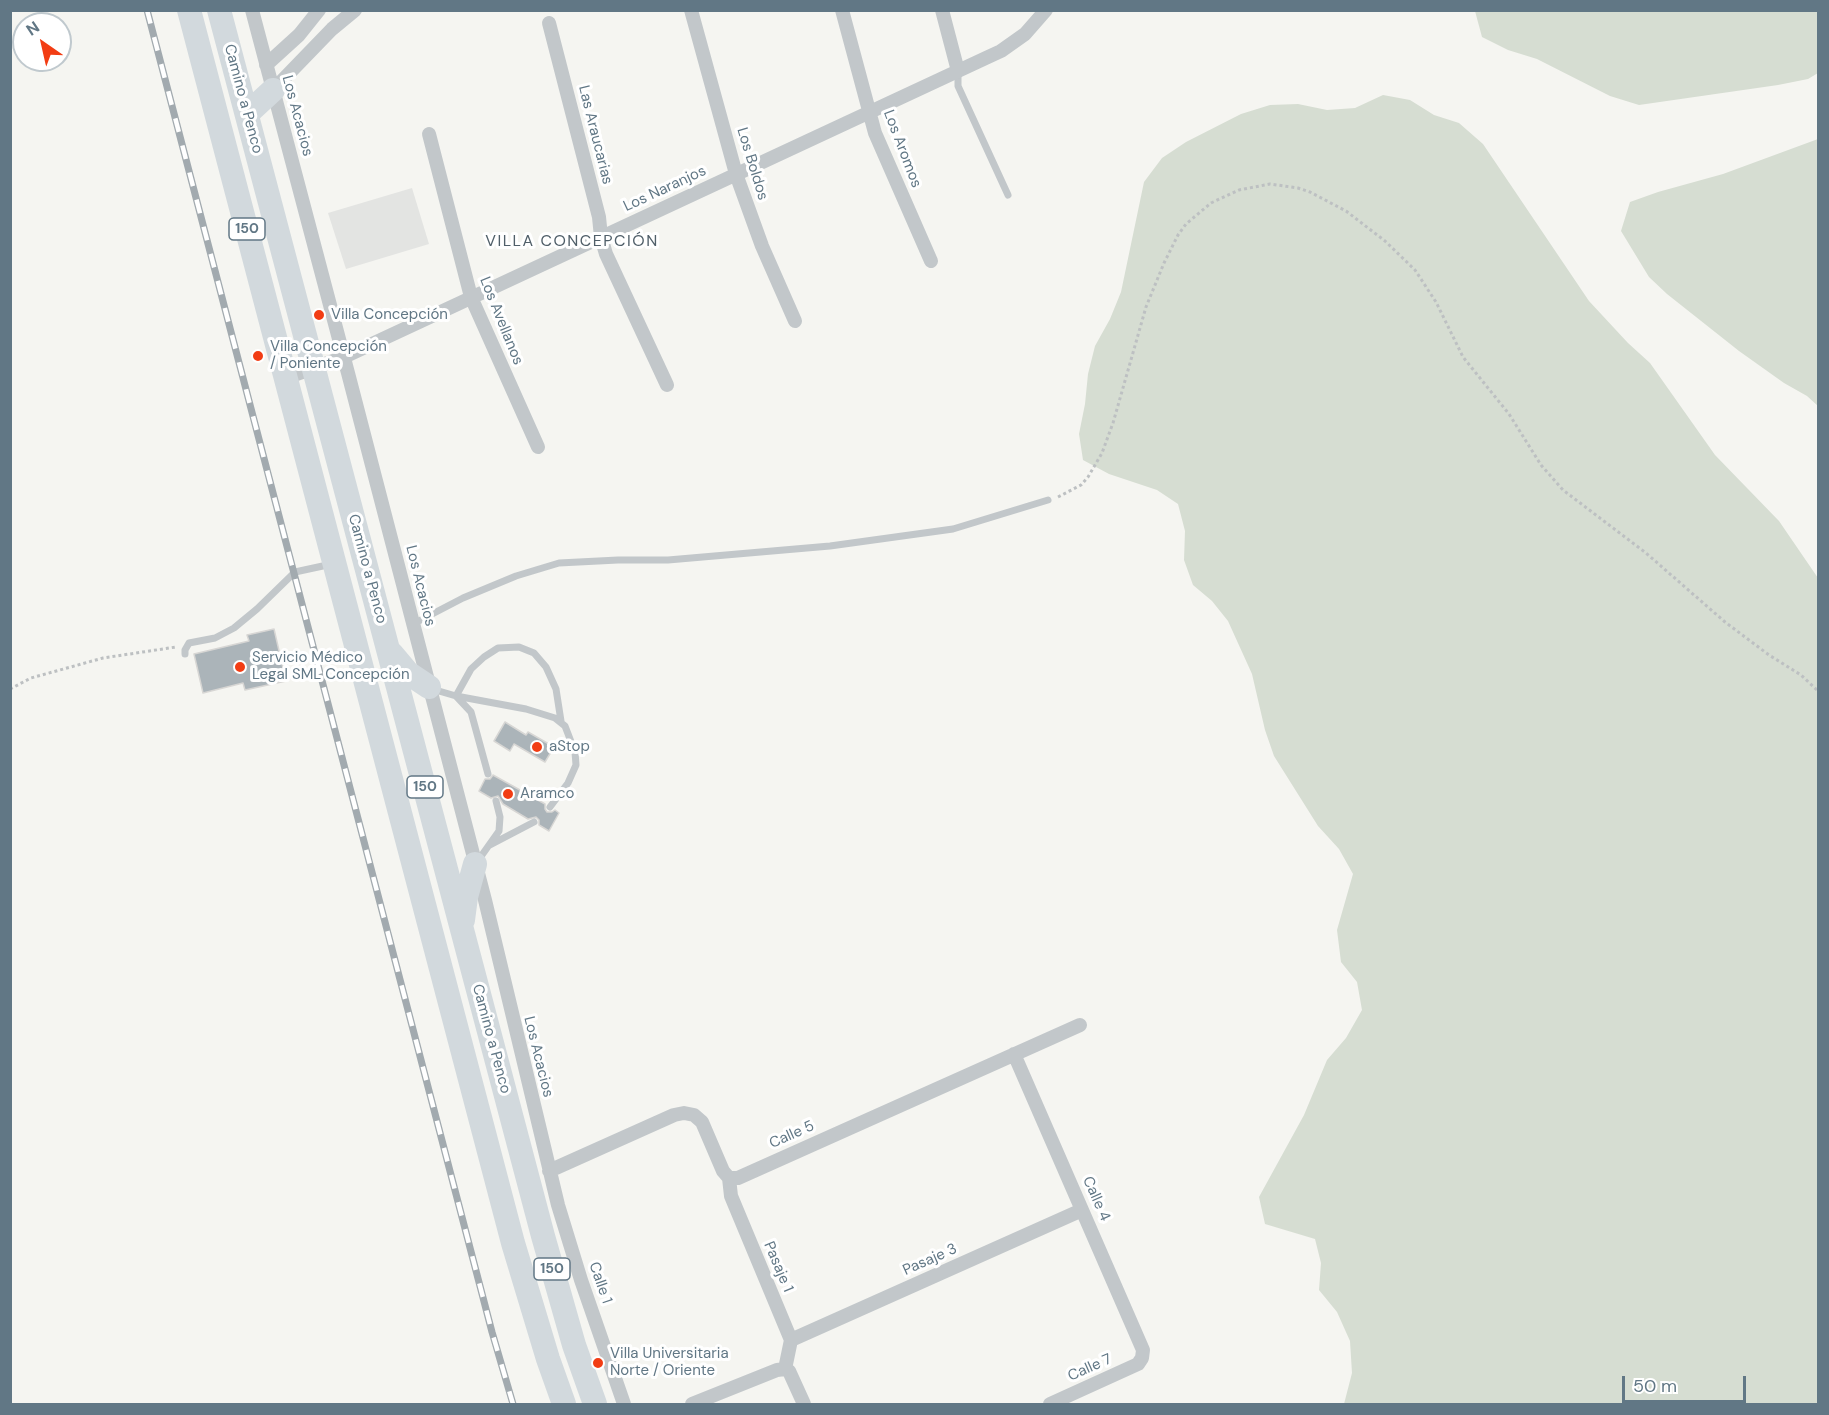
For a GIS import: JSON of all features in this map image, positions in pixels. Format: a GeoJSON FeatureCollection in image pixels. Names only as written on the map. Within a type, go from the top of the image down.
{"type":"FeatureCollection","features":[{"type":"Feature","properties":{"kind":"highway","name":"Camino a Penco"},"geometry":{"type":"LineString","coordinates":[[189,10],[510,1232],[564,1404]]}},
{"type":"Feature","properties":{"kind":"highway","name":"Camino a Penco"},"geometry":{"type":"LineString","coordinates":[[219,10],[555,1280],[595,1404]]}},
{"type":"Feature","properties":{"kind":"highway"},"geometry":{"type":"LineString","coordinates":[[247,114],[273,90]]}},
{"type":"Feature","properties":{"kind":"highway"},"geometry":{"type":"LineString","coordinates":[[387,644],[408,673],[429,687]]}},
{"type":"Feature","properties":{"kind":"highway"},"geometry":{"type":"LineString","coordinates":[[462,931],[466,897],[481,855]]}},
{"type":"Feature","properties":{"kind":"street","name":"Los Acacios"},"geometry":{"type":"LineString","coordinates":[[252,10],[429,687],[481,855],[549,1171]]}},
{"type":"Feature","properties":{"kind":"street"},"geometry":{"type":"LineString","coordinates":[[266,64],[299,35],[319,10]]}},
{"type":"Feature","properties":{"kind":"street"},"geometry":{"type":"LineString","coordinates":[[273,90],[332,29],[356,10]]}},
{"type":"Feature","properties":{"kind":"street","name":"Los Boldos"},"geometry":{"type":"LineString","coordinates":[[691,10],[736,174],[762,246],[795,321]]}},
{"type":"Feature","properties":{"kind":"street","name":"Los Aromos"},"geometry":{"type":"LineString","coordinates":[[842,10],[875,133],[931,261]]}},
{"type":"Feature","properties":{"kind":"street"},"geometry":{"type":"LineString","coordinates":[[942,10],[958,71]]}},
{"type":"Feature","properties":{"kind":"street","name":"Los Naranjos"},"geometry":{"type":"LineString","coordinates":[[286,378],[344,357],[1001,51],[1014,43],[1036,23],[1046,10]]}},
{"type":"Feature","properties":{"kind":"street","name":"Las Araucarias"},"geometry":{"type":"LineString","coordinates":[[549,23],[599,217],[606,254],[667,385]]}},
{"type":"Feature","properties":{"kind":"street","name":"Los Avellanos"},"geometry":{"type":"LineString","coordinates":[[429,134],[471,297],[538,447]]}},
{"type":"Feature","properties":{"kind":"street","name":"Calle 5"},"geometry":{"type":"LineString","coordinates":[[729,1178],[738,1178],[1080,1025]]}},
{"type":"Feature","properties":{"kind":"street","name":"Calle 4"},"geometry":{"type":"LineString","coordinates":[[1014,1054],[1142,1346],[1142,1358]]}},
{"type":"Feature","properties":{"kind":"street"},"geometry":{"type":"LineString","coordinates":[[549,1171],[674,1115],[684,1113],[694,1114],[702,1122],[723,1171],[729,1178]]}},
{"type":"Feature","properties":{"kind":"street","name":"Calle 1"},"geometry":{"type":"LineString","coordinates":[[549,1171],[578,1270],[624,1404]]}},
{"type":"Feature","properties":{"kind":"street","name":"Pasaje 1"},"geometry":{"type":"LineString","coordinates":[[729,1178],[731,1196],[791,1340]]}},
{"type":"Feature","properties":{"kind":"street","name":"Pasaje 3"},"geometry":{"type":"LineString","coordinates":[[791,1340],[1082,1210]]}},
{"type":"Feature","properties":{"kind":"street"},"geometry":{"type":"LineString","coordinates":[[785,1369],[791,1340]]}},
{"type":"Feature","properties":{"kind":"street","name":"Calle 7"},"geometry":{"type":"LineString","coordinates":[[1058,1403],[1134,1366],[1142,1358]]}},
{"type":"Feature","properties":{"kind":"street"},"geometry":{"type":"LineString","coordinates":[[692,1404],[777,1370],[785,1369],[789,1371],[804,1404]]}},
{"type":"Feature","properties":{"kind":"lane"},"geometry":{"type":"LineString","coordinates":[[958,71],[958,86],[1008,195]]}},
{"type":"Feature","properties":{"kind":"lane"},"geometry":{"type":"LineString","coordinates":[[413,624],[463,598],[559,563],[668,560],[830,546],[953,529],[1048,500]]}},
{"type":"Feature","properties":{"kind":"lane"},"geometry":{"type":"LineString","coordinates":[[186,650],[193,642],[215,638],[234,628],[295,572],[334,563]]}},
{"type":"Feature","properties":{"kind":"lane"},"geometry":{"type":"LineString","coordinates":[[456,696],[471,669],[498,648],[519,647],[534,653],[546,667],[556,689],[561,721],[568,732],[575,752],[576,765],[568,783],[550,807]]}},
{"type":"Feature","properties":{"kind":"lane"},"geometry":{"type":"LineString","coordinates":[[429,687],[456,696],[526,709],[561,721]]}},
{"type":"Feature","properties":{"kind":"lane"},"geometry":{"type":"LineString","coordinates":[[456,696],[471,712],[488,774]]}},
{"type":"Feature","properties":{"kind":"lane"},"geometry":{"type":"LineString","coordinates":[[481,855],[499,831],[496,801]]}},
{"type":"Feature","properties":{"kind":"lane"},"geometry":{"type":"LineString","coordinates":[[481,855],[534,822]]}},
{"type":"Feature","properties":{"kind":"path"},"geometry":{"type":"LineString","coordinates":[[1048,500],[1081,485],[1092,472],[1102,453],[1150,298],[1171,247],[1186,224],[1211,203],[1239,190],[1270,184],[1298,188],[1322,198],[1368,227],[1415,270],[1436,302],[1463,357],[1509,414],[1540,465],[1563,490],[1646,553],[1725,622],[1769,655],[1801,675],[1818,691]]}},
{"type":"Feature","properties":{"kind":"path"},"geometry":{"type":"LineString","coordinates":[[10,688],[31,678],[103,658],[186,650]]}},
{"type":"Feature","properties":{"kind":"shaded area"},"geometry":{"type":"Polygon","coordinates":[[[1475,11],[1818,11],[1818,73],[1808,79],[1778,85],[1639,105],[1610,96],[1537,59],[1508,50],[1482,37],[1475,11]]]}},
{"type":"Feature","properties":{"kind":"shaded area"},"geometry":{"type":"Polygon","coordinates":[[[1383,95],[1410,100],[1434,115],[1459,123],[1483,144],[1589,301],[1650,363],[1715,455],[1779,521],[1818,578],[1818,1404],[1344,1404],[1352,1373],[1350,1341],[1337,1312],[1319,1290],[1321,1263],[1315,1239],[1265,1224],[1259,1197],[1304,1115],[1327,1060],[1346,1038],[1362,1010],[1357,982],[1341,962],[1337,930],[1353,874],[1339,849],[1318,826],[1274,756],[1265,730],[1252,674],[1228,621],[1212,601],[1193,585],[1184,560],[1185,531],[1178,504],[1157,490],[1109,474],[1083,460],[1079,434],[1088,374],[1095,346],[1110,319],[1121,292],[1144,182],[1162,158],[1186,142],[1241,114],[1270,105],[1298,104],[1327,110],[1355,108],[1383,95]]]}},
{"type":"Feature","properties":{"kind":"shaded area"},"geometry":{"type":"Polygon","coordinates":[[[1818,139],[1818,406],[1807,396],[1784,383],[1739,351],[1667,294],[1649,277],[1621,231],[1630,202],[1723,174],[1818,139]]]}},
{"type":"Feature","properties":{"kind":"shaded area"},"geometry":{"type":"Polygon","coordinates":[[[412,188],[429,244],[346,269],[328,213],[412,188]]]}},
{"type":"Feature","properties":{"kind":"building","name":"Servicio Médico Legal SML Concepción"},"geometry":{"type":"Polygon","coordinates":[[[274,629],[286,681],[245,690],[243,683],[203,693],[194,654],[249,641],[247,635],[274,629]]]}},
{"type":"Feature","properties":{"kind":"building"},"geometry":{"type":"Polygon","coordinates":[[[505,722],[526,735],[528,732],[554,747],[545,762],[514,744],[510,751],[494,741],[505,722]]]}},
{"type":"Feature","properties":{"kind":"building"},"geometry":{"type":"Polygon","coordinates":[[[493,775],[545,804],[547,812],[555,810],[559,813],[549,831],[539,825],[536,817],[528,819],[503,804],[498,796],[491,798],[479,791],[485,779],[490,779],[493,775]]]}},
{"type":"Feature","properties":{"kind":"railway"},"geometry":{"type":"LineString","coordinates":[[147,10],[492,1332],[513,1404]]}},
{"type":"Feature","properties":{"kind":"place","name":"Villa Concepción"},"geometry":{"type":"Point","coordinates":[319,315]}},
{"type":"Feature","properties":{"kind":"place","name":"Villa Concepción / Poniente"},"geometry":{"type":"Point","coordinates":[258,356]}},
{"type":"Feature","properties":{"kind":"place","name":"Servicio Médico Legal SML Concepción"},"geometry":{"type":"Point","coordinates":[240,667]}},
{"type":"Feature","properties":{"kind":"place","name":"aStop"},"geometry":{"type":"Point","coordinates":[537,747]}},
{"type":"Feature","properties":{"kind":"place","name":"Aramco"},"geometry":{"type":"Point","coordinates":[508,794]}},
{"type":"Feature","properties":{"kind":"place","name":"Villa Universitaria Norte / Oriente"},"geometry":{"type":"Point","coordinates":[598,1363]}},
{"type":"Feature","properties":{"kind":"district","name":"VILLA CONCEPCIÓN"},"geometry":{"type":"Point","coordinates":[572,242]}}]}
